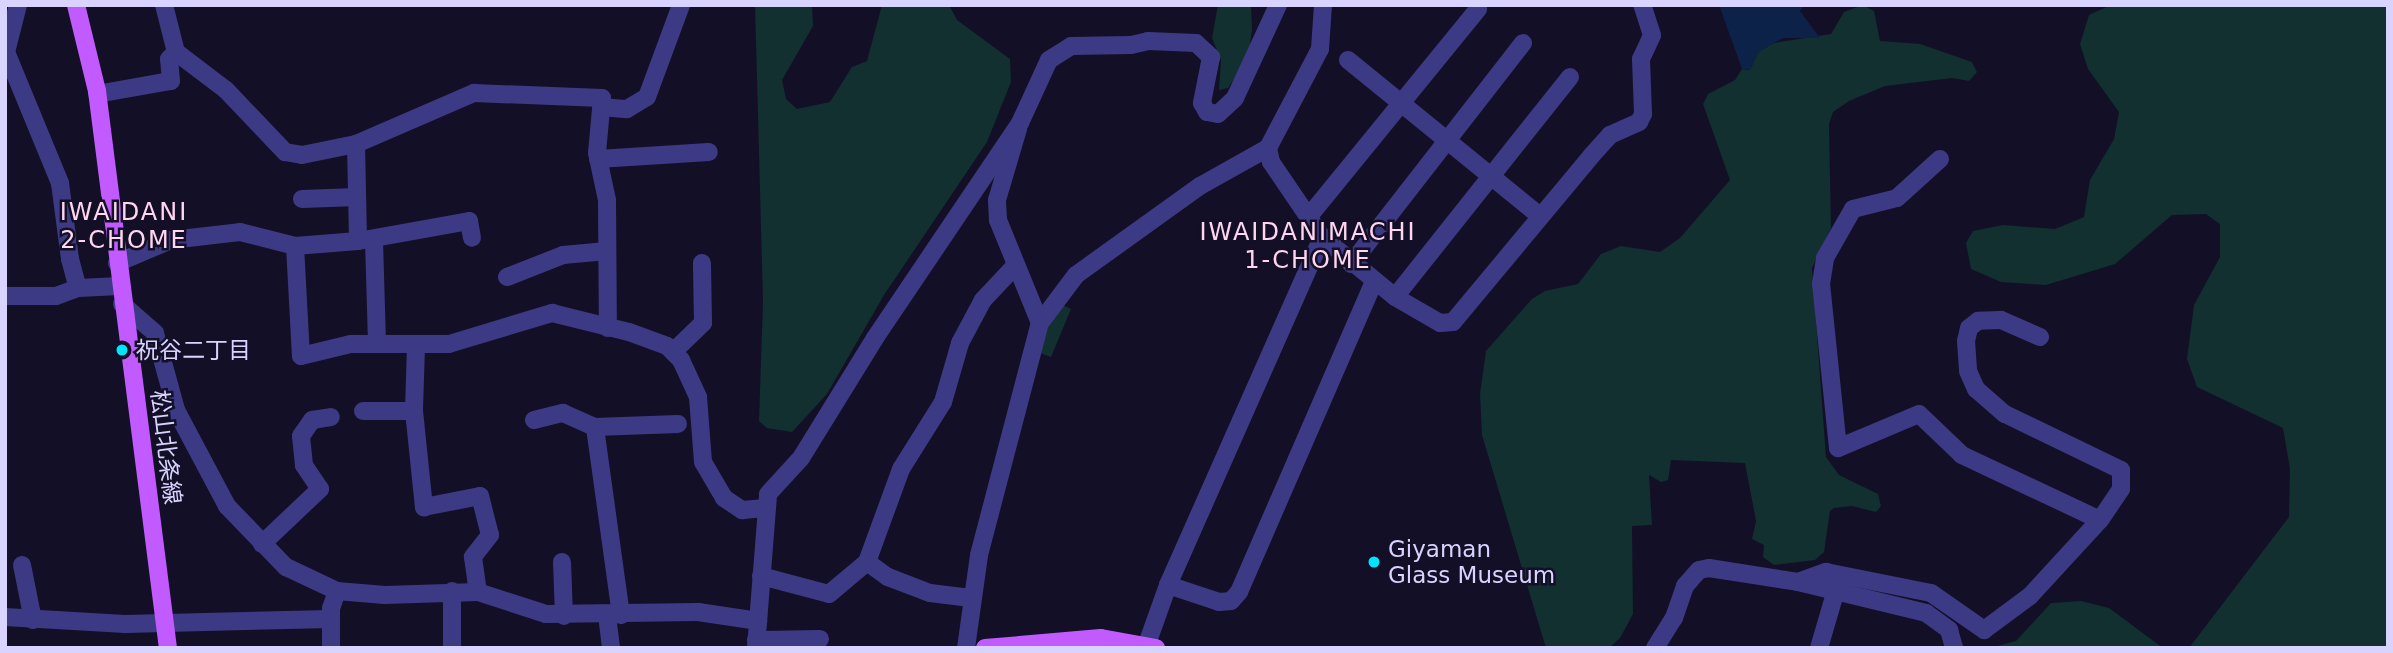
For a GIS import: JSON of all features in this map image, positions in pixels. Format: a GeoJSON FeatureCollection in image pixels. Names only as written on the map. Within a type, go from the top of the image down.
{"type":"FeatureCollection","features":[{"type":"Feature","properties":{"kind":"main road","name":"松山北条線"},"geometry":{"type":"LineString","coordinates":[[76,5],[97,94],[167,648]]}},
{"type":"Feature","properties":{"kind":"main road"},"geometry":{"type":"LineString","coordinates":[[985,648],[1101,638],[1152,646]]}},
{"type":"Feature","properties":{"kind":"street"},"geometry":{"type":"LineString","coordinates":[[18,5],[6,52],[60,183],[69,259],[78,288]]}},
{"type":"Feature","properties":{"kind":"street"},"geometry":{"type":"LineString","coordinates":[[602,107],[628,109],[647,97],[681,5]]}},
{"type":"Feature","properties":{"kind":"street"},"geometry":{"type":"LineString","coordinates":[[1040,323],[1014,267],[998,220],[997,200],[1020,122],[1049,60],[1071,46],[1131,45],[1148,41],[1196,43],[1204,50],[1212,66],[1202,103],[1207,113],[1218,114],[1235,98],[1278,5]]}},
{"type":"Feature","properties":{"kind":"street"},"geometry":{"type":"LineString","coordinates":[[966,648],[971,597],[1040,323],[1076,275],[1200,186],[1268,148],[1320,49],[1323,5]]}},
{"type":"Feature","properties":{"kind":"street"},"geometry":{"type":"LineString","coordinates":[[1268,148],[1271,162],[1310,215],[1322,237],[1351,264],[1395,297],[1440,324],[1453,322],[1610,135],[1639,122],[1643,114],[1641,59],[1652,35],[1642,5]]}},
{"type":"Feature","properties":{"kind":"street"},"geometry":{"type":"LineString","coordinates":[[169,7],[176,52],[226,90],[285,152],[302,155],[356,144],[474,93],[596,95],[602,98],[598,159],[607,200],[608,328]]}},
{"type":"Feature","properties":{"kind":"street"},"geometry":{"type":"LineString","coordinates":[[1310,215],[1478,9]]}},
{"type":"Feature","properties":{"kind":"street"},"geometry":{"type":"LineString","coordinates":[[1351,264],[1523,43]]}},
{"type":"Feature","properties":{"kind":"street"},"geometry":{"type":"LineString","coordinates":[[97,94],[171,81],[169,59],[176,52]]}},
{"type":"Feature","properties":{"kind":"street"},"geometry":{"type":"LineString","coordinates":[[1348,60],[1541,216]]}},
{"type":"Feature","properties":{"kind":"street"},"geometry":{"type":"LineString","coordinates":[[1395,297],[1570,77]]}},
{"type":"Feature","properties":{"kind":"street"},"geometry":{"type":"LineString","coordinates":[[820,639],[756,644],[763,508],[768,494],[801,458],[875,338],[1020,122]]}},
{"type":"Feature","properties":{"kind":"street"},"geometry":{"type":"LineString","coordinates":[[356,144],[357,197],[366,241],[377,344]]}},
{"type":"Feature","properties":{"kind":"street"},"geometry":{"type":"LineString","coordinates":[[598,159],[709,152]]}},
{"type":"Feature","properties":{"kind":"street"},"geometry":{"type":"LineString","coordinates":[[1940,159],[1897,198],[1853,209],[1825,258],[1821,284],[1838,448],[1919,414],[1962,456],[2100,520]]}},
{"type":"Feature","properties":{"kind":"street"},"geometry":{"type":"LineString","coordinates":[[302,199],[357,197]]}},
{"type":"Feature","properties":{"kind":"street"},"geometry":{"type":"LineString","coordinates":[[117,262],[172,240],[240,232],[295,246],[366,241],[468,221],[472,238]]}},
{"type":"Feature","properties":{"kind":"street"},"geometry":{"type":"LineString","coordinates":[[1152,646],[1168,585],[1322,237]]}},
{"type":"Feature","properties":{"kind":"street"},"geometry":{"type":"LineString","coordinates":[[295,246],[301,356],[351,344],[449,344],[540,314],[629,331],[673,352],[698,397],[703,462],[724,498],[741,510],[763,508]]}},
{"type":"Feature","properties":{"kind":"street"},"geometry":{"type":"LineString","coordinates":[[508,277],[563,255],[607,251]]}},
{"type":"Feature","properties":{"kind":"street"},"geometry":{"type":"LineString","coordinates":[[673,352],[703,324],[702,263]]}},
{"type":"Feature","properties":{"kind":"street"},"geometry":{"type":"LineString","coordinates":[[761,576],[829,594],[867,562],[901,469],[943,402],[961,343],[983,300],[1014,267]]}},
{"type":"Feature","properties":{"kind":"street"},"geometry":{"type":"LineString","coordinates":[[1168,585],[1219,602],[1231,601],[1239,593],[1374,281]]}},
{"type":"Feature","properties":{"kind":"street"},"geometry":{"type":"LineString","coordinates":[[5,296],[56,296],[78,288],[121,295],[155,333],[176,410],[226,506],[262,544],[302,577],[337,591],[385,594],[478,592],[564,616],[698,612],[758,621]]}},
{"type":"Feature","properties":{"kind":"street"},"geometry":{"type":"LineString","coordinates":[[1798,582],[1826,572],[1931,593],[1984,630],[2030,596],[2100,520],[2121,489],[2121,470],[2006,414],[1976,388],[1968,371],[1966,341],[1978,321],[2001,320],[2040,337]]}},
{"type":"Feature","properties":{"kind":"street"},"geometry":{"type":"LineString","coordinates":[[416,346],[414,411],[424,507],[480,496],[490,535],[473,557],[478,592]]}},
{"type":"Feature","properties":{"kind":"street"},"geometry":{"type":"LineString","coordinates":[[363,411],[414,411]]}},
{"type":"Feature","properties":{"kind":"street"},"geometry":{"type":"LineString","coordinates":[[534,420],[563,413],[596,427],[678,424]]}},
{"type":"Feature","properties":{"kind":"street"},"geometry":{"type":"LineString","coordinates":[[262,544],[320,489],[304,465],[301,436],[304,426],[312,420],[331,417]]}},
{"type":"Feature","properties":{"kind":"street"},"geometry":{"type":"LineString","coordinates":[[596,427],[614,615],[611,648]]}},
{"type":"Feature","properties":{"kind":"street"},"geometry":{"type":"LineString","coordinates":[[562,562],[564,616]]}},
{"type":"Feature","properties":{"kind":"street"},"geometry":{"type":"LineString","coordinates":[[867,562],[888,577],[930,593],[971,597]]}},
{"type":"Feature","properties":{"kind":"street"},"geometry":{"type":"LineString","coordinates":[[22,565],[33,620]]}},
{"type":"Feature","properties":{"kind":"street"},"geometry":{"type":"LineString","coordinates":[[1655,648],[1674,618],[1685,586],[1699,570],[1722,569],[1836,590],[1926,613],[1949,630],[1954,648]]}},
{"type":"Feature","properties":{"kind":"street"},"geometry":{"type":"LineString","coordinates":[[1819,648],[1836,590]]}},
{"type":"Feature","properties":{"kind":"street"},"geometry":{"type":"LineString","coordinates":[[331,648],[331,619],[337,591]]}},
{"type":"Feature","properties":{"kind":"street"},"geometry":{"type":"LineString","coordinates":[[452,591],[452,648]]}},
{"type":"Feature","properties":{"kind":"street"},"geometry":{"type":"LineString","coordinates":[[5,617],[164,624],[331,619]]}},
{"type":"Feature","properties":{"kind":"green space"},"geometry":{"type":"Polygon","coordinates":[[[755,5],[812,5],[813,26],[782,80],[786,99],[797,109],[830,102],[852,67],[867,61],[882,5],[949,5],[957,20],[1010,59],[1011,82],[987,142],[884,295],[827,394],[792,432],[767,428],[759,421],[763,301],[755,5]]]}},
{"type":"Feature","properties":{"kind":"green space"},"geometry":{"type":"Polygon","coordinates":[[[1218,5],[1251,5],[1252,30],[1248,59],[1228,88],[1219,90],[1221,60],[1212,38],[1218,5]]]}},
{"type":"Feature","properties":{"kind":"green space"},"geometry":{"type":"Polygon","coordinates":[[[1863,5],[1874,11],[1880,41],[1920,44],[1972,62],[1977,72],[1969,81],[1952,78],[1885,86],[1849,101],[1833,112],[1829,124],[1831,228],[1812,268],[1826,457],[1839,475],[1878,494],[1881,506],[1876,512],[1852,506],[1834,508],[1830,511],[1824,552],[1815,560],[1774,565],[1763,557],[1764,545],[1752,539],[1756,521],[1745,463],[1671,460],[1668,480],[1661,482],[1649,475],[1652,525],[1632,526],[1633,614],[1620,638],[1609,648],[1546,648],[1482,435],[1480,394],[1486,351],[1532,299],[1545,291],[1578,284],[1601,254],[1621,246],[1660,252],[1680,238],[1730,180],[1703,104],[1708,94],[1735,80],[1742,69],[1750,70],[1758,52],[1774,43],[1831,34],[1844,12],[1863,5]]]}},
{"type":"Feature","properties":{"kind":"green space"},"geometry":{"type":"Polygon","coordinates":[[[2111,5],[2388,5],[2388,648],[2189,648],[2289,517],[2290,469],[2283,428],[2197,387],[2187,359],[2194,305],[2220,257],[2220,224],[2206,214],[2172,215],[2115,264],[2046,285],[2001,282],[1971,269],[1966,243],[1973,231],[2003,225],[2055,229],[2084,217],[2090,180],[2114,139],[2119,112],[2088,69],[2080,44],[2089,15],[2111,5]]]}},
{"type":"Feature","properties":{"kind":"green space"},"geometry":{"type":"Polygon","coordinates":[[[1058,303],[1071,309],[1051,357],[1040,353],[1041,339],[1058,303]]]}},
{"type":"Feature","properties":{"kind":"green space"},"geometry":{"type":"Polygon","coordinates":[[[2081,601],[2109,608],[2163,648],[1990,648],[2016,641],[2051,603],[2081,601]]]}},
{"type":"Feature","properties":{"kind":"water"},"geometry":{"type":"Polygon","coordinates":[[[1719,5],[1805,5],[1800,11],[1820,38],[1783,38],[1758,52],[1750,70],[1742,69],[1719,5]]]}},
{"type":"Feature","properties":{"kind":"place","name":"祝谷二丁目"},"geometry":{"type":"Point","coordinates":[122,350]}},
{"type":"Feature","properties":{"kind":"place","name":"Giyaman Glass Museum"},"geometry":{"type":"Point","coordinates":[1374,562]}},
{"type":"Feature","properties":{"kind":"district","name":"IWAIDANI 2-CHOME"},"geometry":{"type":"Point","coordinates":[124,227]}},
{"type":"Feature","properties":{"kind":"district","name":"IWAIDANIMACHI 1-CHOME"},"geometry":{"type":"Point","coordinates":[1308,247]}}]}
